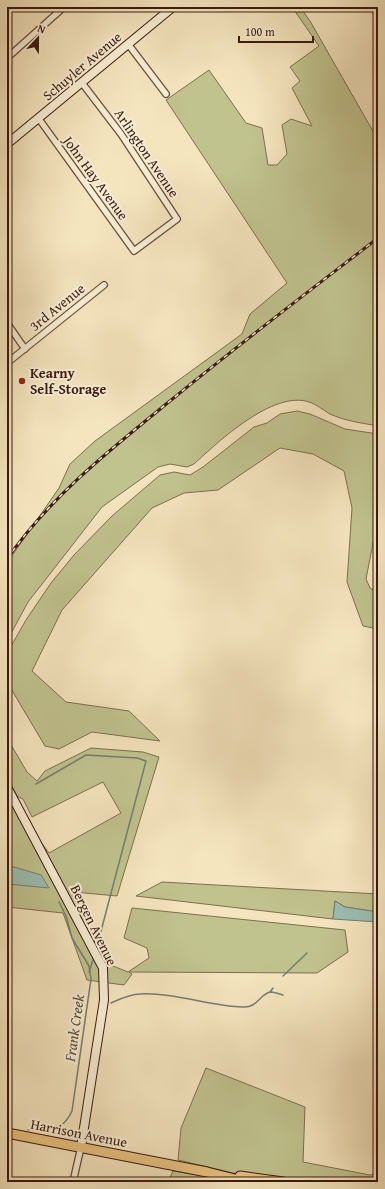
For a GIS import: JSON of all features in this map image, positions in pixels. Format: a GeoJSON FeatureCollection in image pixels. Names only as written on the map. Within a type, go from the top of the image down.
{"type":"FeatureCollection","features":[{"type":"Feature","properties":{"kind":"main road","name":"Harrison Avenue"},"geometry":{"type":"LineString","coordinates":[[7,1133],[207,1172]]}},
{"type":"Feature","properties":{"kind":"main road"},"geometry":{"type":"LineString","coordinates":[[207,1172],[247,1182]]}},
{"type":"Feature","properties":{"kind":"main road"},"geometry":{"type":"LineString","coordinates":[[207,1172],[283,1182]]}},
{"type":"Feature","properties":{"kind":"street"},"geometry":{"type":"LineString","coordinates":[[7,58],[64,7]]}},
{"type":"Feature","properties":{"kind":"street"},"geometry":{"type":"LineString","coordinates":[[373,7],[378,14]]}},
{"type":"Feature","properties":{"kind":"street","name":"Schuyler Avenue"},"geometry":{"type":"LineString","coordinates":[[7,144],[82,83],[169,8]]}},
{"type":"Feature","properties":{"kind":"street"},"geometry":{"type":"LineString","coordinates":[[128,44],[166,94]]}},
{"type":"Feature","properties":{"kind":"street","name":"Arlington Avenue"},"geometry":{"type":"LineString","coordinates":[[82,83],[121,134],[177,219],[134,250]]}},
{"type":"Feature","properties":{"kind":"street","name":"John Hay Avenue"},"geometry":{"type":"LineString","coordinates":[[39,119],[134,250]]}},
{"type":"Feature","properties":{"kind":"street","name":"3rd Avenue"},"geometry":{"type":"LineString","coordinates":[[7,363],[104,285]]}},
{"type":"Feature","properties":{"kind":"street"},"geometry":{"type":"LineString","coordinates":[[7,323],[25,349]]}},
{"type":"Feature","properties":{"kind":"street","name":"Bergen Avenue"},"geometry":{"type":"LineString","coordinates":[[7,787],[99,958],[105,978],[104,1000],[81,1147],[73,1182]]}},
{"type":"Feature","properties":{"kind":"green space"},"geometry":{"type":"Polygon","coordinates":[[[292,7],[300,7],[310,21],[378,140],[378,426],[354,422],[330,414],[312,403],[295,400],[279,404],[247,420],[217,443],[194,464],[187,467],[170,464],[158,467],[102,507],[28,602],[7,641],[7,563],[59,488],[70,464],[95,441],[242,334],[250,314],[287,283],[166,100],[209,70],[246,123],[262,128],[268,165],[277,165],[287,154],[282,125],[291,119],[312,126],[292,88],[300,81],[290,67],[319,46],[292,7]]]}},
{"type":"Feature","properties":{"kind":"green space"},"geometry":{"type":"Polygon","coordinates":[[[297,411],[310,414],[345,429],[378,434],[378,518],[366,579],[370,588],[378,593],[378,629],[363,626],[347,582],[352,508],[344,471],[313,454],[280,448],[218,490],[184,493],[152,508],[62,610],[32,671],[66,702],[129,711],[160,741],[92,732],[59,749],[45,746],[7,682],[7,659],[10,648],[26,620],[51,583],[74,555],[112,516],[160,475],[174,472],[190,475],[203,467],[254,427],[267,423],[280,414],[297,411]]]}},
{"type":"Feature","properties":{"kind":"green space"},"geometry":{"type":"Polygon","coordinates":[[[7,738],[27,772],[37,781],[45,771],[91,748],[143,752],[159,757],[117,896],[74,892],[103,962],[128,972],[149,958],[147,948],[124,938],[132,908],[345,930],[348,952],[317,973],[129,972],[132,974],[124,985],[87,980],[63,913],[7,907],[7,796],[49,853],[121,813],[103,782],[32,817],[23,799],[18,797],[7,778],[7,738]]]}},
{"type":"Feature","properties":{"kind":"green space"},"geometry":{"type":"Polygon","coordinates":[[[162,882],[378,894],[378,912],[345,907],[335,901],[333,919],[136,896],[162,882]]]}},
{"type":"Feature","properties":{"kind":"green space"},"geometry":{"type":"Polygon","coordinates":[[[206,1068],[305,1107],[303,1162],[370,1175],[378,1174],[378,1182],[283,1182],[246,1176],[178,1160],[181,1128],[206,1068]]]}},
{"type":"Feature","properties":{"kind":"green space"},"geometry":{"type":"Polygon","coordinates":[[[173,1171],[247,1182],[168,1182],[173,1171]]]}},
{"type":"Feature","properties":{"kind":"water"},"geometry":{"type":"Polygon","coordinates":[[[7,865],[41,875],[49,888],[7,884],[7,865]]]}},
{"type":"Feature","properties":{"kind":"water"},"geometry":{"type":"Polygon","coordinates":[[[335,901],[345,907],[378,912],[378,922],[333,919],[335,901]]]}},
{"type":"Feature","properties":{"kind":"waterway"},"geometry":{"type":"LineString","coordinates":[[36,784],[86,755],[137,758],[146,761],[96,950]]}},
{"type":"Feature","properties":{"kind":"waterway","name":"Frank Creek"},"geometry":{"type":"LineString","coordinates":[[28,1130],[42,1126],[59,1126],[68,1119],[72,1111],[91,979],[89,966],[72,938],[66,916],[59,902]]}},
{"type":"Feature","properties":{"kind":"waterway"},"geometry":{"type":"LineString","coordinates":[[283,976],[307,953]]}},
{"type":"Feature","properties":{"kind":"waterway","name":"Frank Creek"},"geometry":{"type":"LineString","coordinates":[[89,972],[94,957]]}},
{"type":"Feature","properties":{"kind":"waterway"},"geometry":{"type":"LineString","coordinates":[[270,992],[273,988]]}},
{"type":"Feature","properties":{"kind":"waterway"},"geometry":{"type":"LineString","coordinates":[[111,1003],[133,995],[153,994],[230,1006],[248,1007],[256,1003],[267,993],[272,992],[283,995]]}},
{"type":"Feature","properties":{"kind":"railway"},"geometry":{"type":"LineString","coordinates":[[7,559],[43,514],[104,455],[221,360],[378,238]]}},
{"type":"Feature","properties":{"kind":"place","name":"Kearny Self-Storage"},"geometry":{"type":"Point","coordinates":[22,381]}}]}
